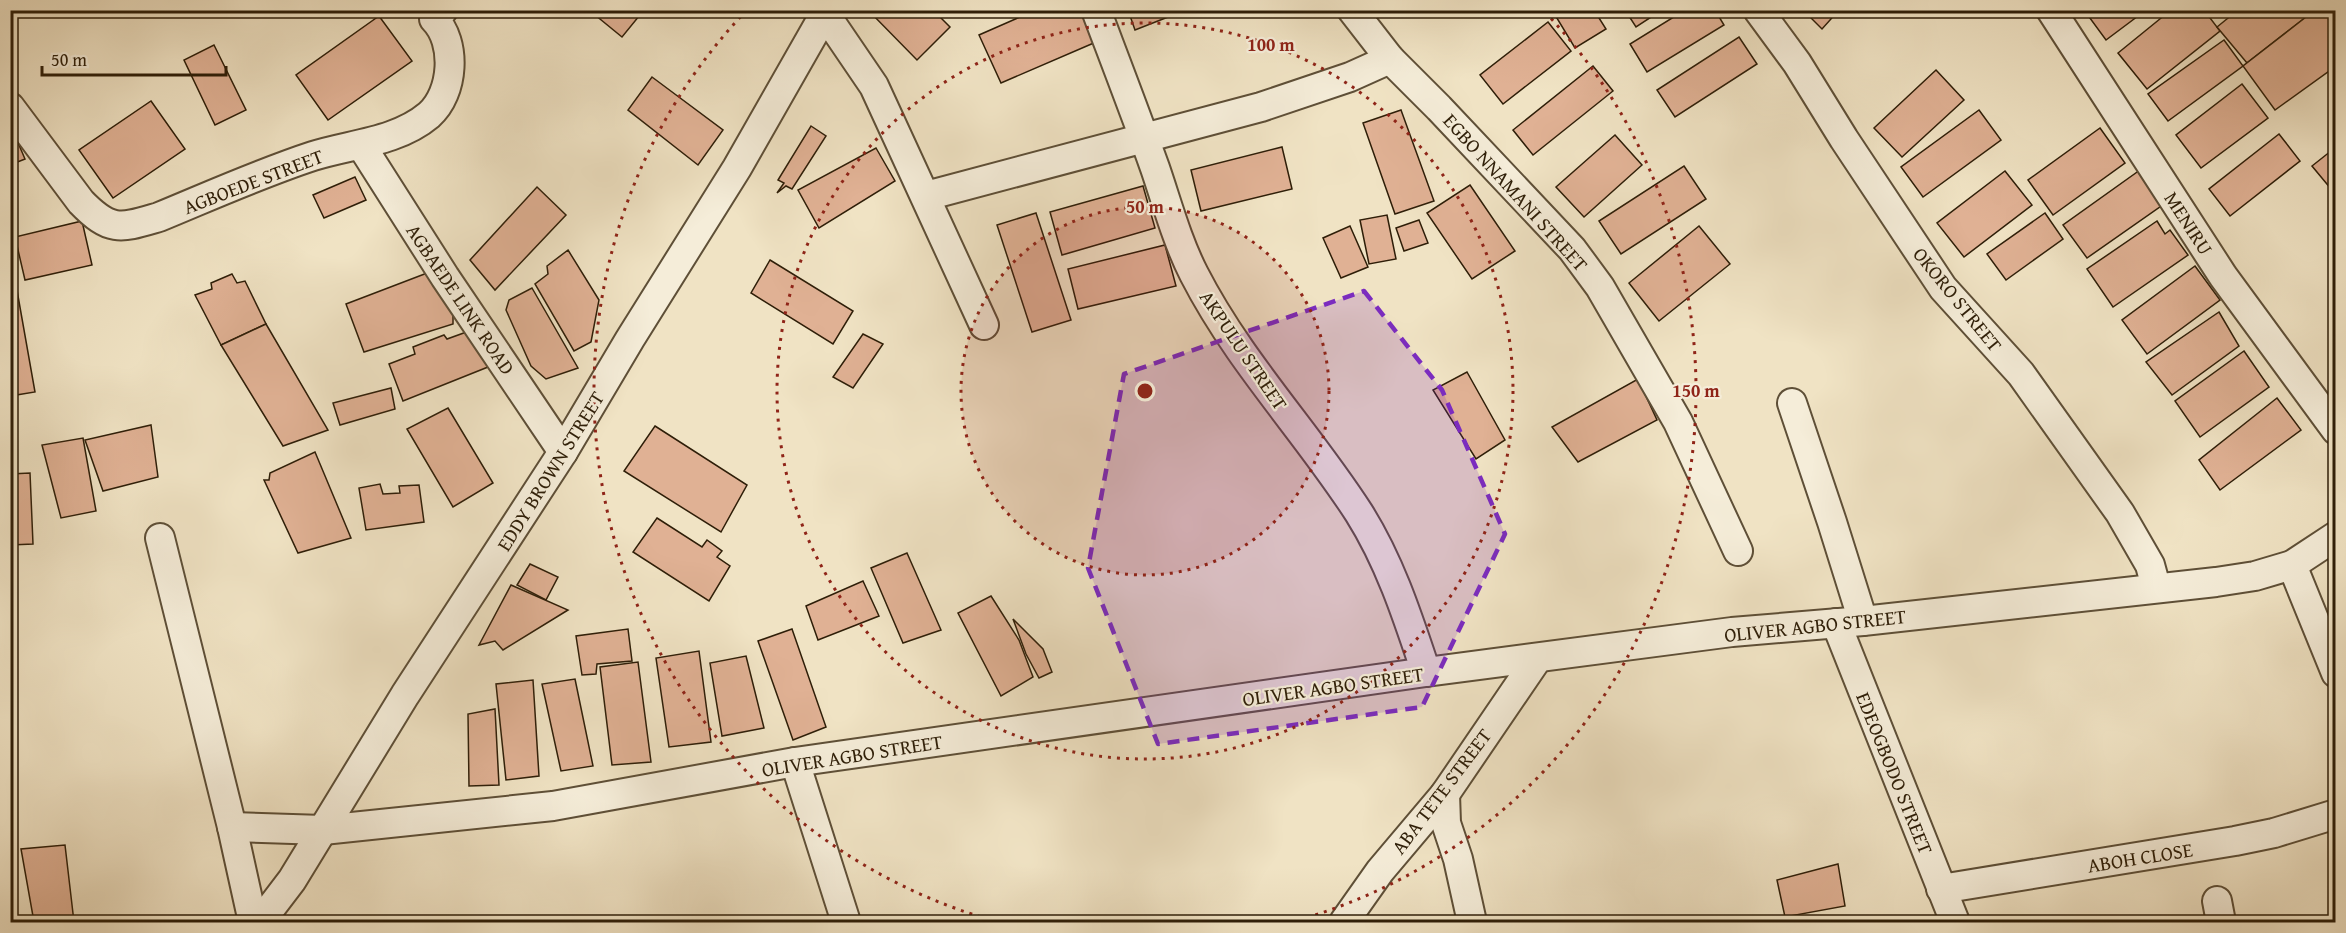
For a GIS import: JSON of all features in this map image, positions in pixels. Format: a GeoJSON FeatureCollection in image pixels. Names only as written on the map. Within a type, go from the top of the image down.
{"type":"FeatureCollection","features":[{"type":"Feature","properties":{"kind":"street","name":"AKPULU STREET"},"geometry":{"type":"LineString","coordinates":[[1096,10],[1175,228],[1194,274],[1233,339],[1360,515],[1406,613],[1426,672]]}},
{"type":"Feature","properties":{"kind":"street","name":"EGBO NNAMANI STREET"},"geometry":{"type":"LineString","coordinates":[[1352,10],[1390,59],[1572,249],[1600,287],[1678,422],[1738,551]]}},
{"type":"Feature","properties":{"kind":"street","name":"OKORO STREET"},"geometry":{"type":"LineString","coordinates":[[1758,10],[1797,63],[1942,288],[2021,374],[2120,513],[2150,565],[2156,587]]}},
{"type":"Feature","properties":{"kind":"street","name":"MENIRU"},"geometry":{"type":"LineString","coordinates":[[2051,10],[2223,276],[2336,430]]}},
{"type":"Feature","properties":{"kind":"street"},"geometry":{"type":"LineString","coordinates":[[826,12],[874,86],[984,325]]}},
{"type":"Feature","properties":{"kind":"street","name":"EDDY BROWN STREET"},"geometry":{"type":"LineString","coordinates":[[260,922],[292,880],[405,695],[563,452],[630,339],[737,168],[826,12]]}},
{"type":"Feature","properties":{"kind":"street","name":"AGBOEDE STREET"},"geometry":{"type":"LineString","coordinates":[[10,107],[81,202],[101,220],[122,227],[159,217],[314,156],[361,145],[419,122],[439,104],[449,82],[450,70],[442,29],[431,13]]}},
{"type":"Feature","properties":{"kind":"street"},"geometry":{"type":"LineString","coordinates":[[926,196],[1262,107],[1350,78],[1390,59]]}},
{"type":"Feature","properties":{"kind":"street","name":"AGBAEDE LINK ROAD"},"geometry":{"type":"LineString","coordinates":[[361,145],[445,277],[563,452]]}},
{"type":"Feature","properties":{"kind":"street","name":"EDEOGBODO STREET"},"geometry":{"type":"LineString","coordinates":[[1792,403],[1832,522],[1849,622],[1941,888],[1955,922]]}},
{"type":"Feature","properties":{"kind":"street","name":"OLIVER AGBO STREET"},"geometry":{"type":"LineString","coordinates":[[232,827],[324,830],[572,804],[795,762],[1426,672],[1732,632],[1849,622],[2255,576],[2292,565],[2336,536]]}},
{"type":"Feature","properties":{"kind":"street"},"geometry":{"type":"LineString","coordinates":[[160,538],[232,827],[253,922]]}},
{"type":"Feature","properties":{"kind":"street"},"geometry":{"type":"LineString","coordinates":[[2292,565],[2336,673]]}},
{"type":"Feature","properties":{"kind":"street","name":"ABA TETE STREET"},"geometry":{"type":"LineString","coordinates":[[1344,922],[1380,871],[1445,794],[1537,658]]}},
{"type":"Feature","properties":{"kind":"street"},"geometry":{"type":"LineString","coordinates":[[795,762],[846,922]]}},
{"type":"Feature","properties":{"kind":"street"},"geometry":{"type":"LineString","coordinates":[[1445,794],[1446,823],[1458,859],[1472,922]]}},
{"type":"Feature","properties":{"kind":"street","name":"ABOH CLOSE"},"geometry":{"type":"LineString","coordinates":[[1941,888],[2025,873],[2200,848],[2274,833],[2336,814]]}},
{"type":"Feature","properties":{"kind":"highlighted area"},"geometry":{"type":"Polygon","coordinates":[[[1364,291],[1442,390],[1505,534],[1422,707],[1158,744],[1088,568],[1124,374],[1364,291]]]}},
{"type":"Feature","properties":{"kind":"building"},"geometry":{"type":"Polygon","coordinates":[[[589,10],[644,10],[622,37],[589,10]]]}},
{"type":"Feature","properties":{"kind":"building"},"geometry":{"type":"Polygon","coordinates":[[[868,10],[933,10],[950,27],[917,60],[868,10]]]}},
{"type":"Feature","properties":{"kind":"building"},"geometry":{"type":"Polygon","coordinates":[[[1036,10],[1082,10],[1096,42],[1001,83],[979,35],[1036,10]]]}},
{"type":"Feature","properties":{"kind":"building"},"geometry":{"type":"Polygon","coordinates":[[[1128,10],[1165,10],[1168,17],[1135,30],[1128,10]]]}},
{"type":"Feature","properties":{"kind":"building"},"geometry":{"type":"Polygon","coordinates":[[[1552,10],[1594,10],[1606,29],[1575,48],[1552,10]]]}},
{"type":"Feature","properties":{"kind":"building"},"geometry":{"type":"Polygon","coordinates":[[[1625,10],[1662,10],[1636,27],[1625,10]]]}},
{"type":"Feature","properties":{"kind":"building"},"geometry":{"type":"Polygon","coordinates":[[[1685,10],[1715,10],[1724,25],[1647,72],[1630,44],[1685,10]]]}},
{"type":"Feature","properties":{"kind":"building"},"geometry":{"type":"Polygon","coordinates":[[[1808,10],[1839,10],[1822,29],[1806,13],[1808,10]]]}},
{"type":"Feature","properties":{"kind":"building"},"geometry":{"type":"Polygon","coordinates":[[[2084,10],[2146,10],[2106,40],[2084,10]]]}},
{"type":"Feature","properties":{"kind":"building"},"geometry":{"type":"Polygon","coordinates":[[[2171,10],[2204,10],[2220,31],[2147,89],[2118,53],[2171,10]]]}},
{"type":"Feature","properties":{"kind":"building"},"geometry":{"type":"Polygon","coordinates":[[[2238,10],[2315,10],[2247,63],[2217,27],[2238,10]]]}},
{"type":"Feature","properties":{"kind":"building"},"geometry":{"type":"Polygon","coordinates":[[[2315,10],[2326,10],[2336,23],[2336,66],[2275,110],[2243,66],[2315,10]]]}},
{"type":"Feature","properties":{"kind":"building"},"geometry":{"type":"Polygon","coordinates":[[[379,16],[412,61],[328,120],[296,75],[379,16]]]}},
{"type":"Feature","properties":{"kind":"building"},"geometry":{"type":"Polygon","coordinates":[[[1548,22],[1571,51],[1503,104],[1480,75],[1548,22]]]}},
{"type":"Feature","properties":{"kind":"building"},"geometry":{"type":"Polygon","coordinates":[[[1739,37],[1757,64],[1675,117],[1657,90],[1739,37]]]}},
{"type":"Feature","properties":{"kind":"building"},"geometry":{"type":"Polygon","coordinates":[[[2224,40],[2243,66],[2168,121],[2148,94],[2224,40]]]}},
{"type":"Feature","properties":{"kind":"building"},"geometry":{"type":"Polygon","coordinates":[[[214,45],[246,110],[215,125],[184,60],[214,45]]]}},
{"type":"Feature","properties":{"kind":"building"},"geometry":{"type":"Polygon","coordinates":[[[1593,66],[1613,91],[1533,155],[1513,130],[1593,66]]]}},
{"type":"Feature","properties":{"kind":"building"},"geometry":{"type":"Polygon","coordinates":[[[1936,70],[1964,100],[1902,157],[1874,128],[1936,70]]]}},
{"type":"Feature","properties":{"kind":"building"},"geometry":{"type":"Polygon","coordinates":[[[652,77],[723,130],[698,165],[628,110],[652,77]]]}},
{"type":"Feature","properties":{"kind":"building"},"geometry":{"type":"Polygon","coordinates":[[[2242,84],[2268,118],[2201,168],[2176,135],[2242,84]]]}},
{"type":"Feature","properties":{"kind":"building"},"geometry":{"type":"Polygon","coordinates":[[[151,101],[185,149],[113,198],[79,150],[151,101]]]}},
{"type":"Feature","properties":{"kind":"building"},"geometry":{"type":"Polygon","coordinates":[[[1401,110],[1434,201],[1395,214],[1363,123],[1401,110]]]}},
{"type":"Feature","properties":{"kind":"building"},"geometry":{"type":"Polygon","coordinates":[[[1979,110],[2001,140],[1923,197],[1901,167],[1979,110]]]}},
{"type":"Feature","properties":{"kind":"building"},"geometry":{"type":"Polygon","coordinates":[[[10,124],[25,159],[10,165],[10,124]]]}},
{"type":"Feature","properties":{"kind":"building"},"geometry":{"type":"Polygon","coordinates":[[[811,126],[826,136],[792,189],[786,186],[777,193],[784,183],[778,180],[811,126]]]}},
{"type":"Feature","properties":{"kind":"building"},"geometry":{"type":"Polygon","coordinates":[[[2100,128],[2125,163],[2053,215],[2028,180],[2100,128]]]}},
{"type":"Feature","properties":{"kind":"building"},"geometry":{"type":"Polygon","coordinates":[[[2279,134],[2300,161],[2230,216],[2209,189],[2279,134]]]}},
{"type":"Feature","properties":{"kind":"building"},"geometry":{"type":"Polygon","coordinates":[[[1615,135],[1642,165],[1584,217],[1556,187],[1615,135]]]}},
{"type":"Feature","properties":{"kind":"building"},"geometry":{"type":"Polygon","coordinates":[[[1282,147],[1292,189],[1201,211],[1191,170],[1282,147]]]}},
{"type":"Feature","properties":{"kind":"building"},"geometry":{"type":"Polygon","coordinates":[[[2336,147],[2336,195],[2312,166],[2336,147]]]}},
{"type":"Feature","properties":{"kind":"building"},"geometry":{"type":"Polygon","coordinates":[[[876,148],[895,181],[819,228],[798,190],[876,148]]]}},
{"type":"Feature","properties":{"kind":"building"},"geometry":{"type":"Polygon","coordinates":[[[1684,166],[1706,199],[1621,254],[1599,221],[1684,166]]]}},
{"type":"Feature","properties":{"kind":"building"},"geometry":{"type":"Polygon","coordinates":[[[2140,170],[2164,204],[2087,258],[2063,225],[2140,170]]]}},
{"type":"Feature","properties":{"kind":"building"},"geometry":{"type":"Polygon","coordinates":[[[2005,171],[2032,205],[1964,257],[1937,223],[2005,171]]]}},
{"type":"Feature","properties":{"kind":"building"},"geometry":{"type":"Polygon","coordinates":[[[355,177],[366,200],[324,218],[313,195],[355,177]]]}},
{"type":"Feature","properties":{"kind":"building"},"geometry":{"type":"Polygon","coordinates":[[[1470,185],[1515,251],[1472,279],[1427,213],[1470,185]]]}},
{"type":"Feature","properties":{"kind":"building"},"geometry":{"type":"Polygon","coordinates":[[[1143,186],[1155,228],[1062,255],[1050,212],[1143,186]]]}},
{"type":"Feature","properties":{"kind":"building"},"geometry":{"type":"Polygon","coordinates":[[[537,187],[566,215],[495,290],[470,260],[537,187]]]}},
{"type":"Feature","properties":{"kind":"building"},"geometry":{"type":"Polygon","coordinates":[[[1036,213],[1071,320],[1032,332],[997,225],[1036,213]]]}},
{"type":"Feature","properties":{"kind":"building"},"geometry":{"type":"Polygon","coordinates":[[[2045,213],[2063,239],[2006,280],[1987,254],[2045,213]]]}},
{"type":"Feature","properties":{"kind":"building"},"geometry":{"type":"Polygon","coordinates":[[[1387,215],[1396,259],[1369,264],[1360,220],[1387,215]]]}},
{"type":"Feature","properties":{"kind":"building"},"geometry":{"type":"Polygon","coordinates":[[[1419,220],[1428,243],[1404,251],[1396,228],[1419,220]]]}},
{"type":"Feature","properties":{"kind":"building"},"geometry":{"type":"Polygon","coordinates":[[[82,221],[92,265],[25,280],[15,237],[82,221]]]}},
{"type":"Feature","properties":{"kind":"building"},"geometry":{"type":"Polygon","coordinates":[[[2157,221],[2165,234],[2170,230],[2188,255],[2113,307],[2087,269],[2157,221]]]}},
{"type":"Feature","properties":{"kind":"building"},"geometry":{"type":"Polygon","coordinates":[[[1350,226],[1368,267],[1341,278],[1323,238],[1350,226]]]}},
{"type":"Feature","properties":{"kind":"building"},"geometry":{"type":"Polygon","coordinates":[[[1699,226],[1730,264],[1659,321],[1629,283],[1699,226]]]}},
{"type":"Feature","properties":{"kind":"building"},"geometry":{"type":"Polygon","coordinates":[[[1165,245],[1176,286],[1078,309],[1068,269],[1165,245]]]}},
{"type":"Feature","properties":{"kind":"building"},"geometry":{"type":"Polygon","coordinates":[[[568,250],[599,300],[591,342],[574,351],[535,284],[548,274],[547,266],[568,250]]]}},
{"type":"Feature","properties":{"kind":"building"},"geometry":{"type":"Polygon","coordinates":[[[770,260],[853,311],[833,344],[751,293],[770,260]]]}},
{"type":"Feature","properties":{"kind":"building"},"geometry":{"type":"Polygon","coordinates":[[[2195,266],[2220,300],[2147,354],[2122,320],[2195,266]]]}},
{"type":"Feature","properties":{"kind":"building"},"geometry":{"type":"Polygon","coordinates":[[[435,270],[453,310],[453,324],[364,352],[346,304],[435,270]]]}},
{"type":"Feature","properties":{"kind":"building"},"geometry":{"type":"Polygon","coordinates":[[[232,274],[237,283],[245,281],[266,324],[221,345],[195,295],[212,289],[211,283],[232,274]]]}},
{"type":"Feature","properties":{"kind":"building"},"geometry":{"type":"Polygon","coordinates":[[[15,279],[35,392],[10,396],[10,280],[15,279]]]}},
{"type":"Feature","properties":{"kind":"building"},"geometry":{"type":"Polygon","coordinates":[[[532,288],[578,368],[546,379],[531,366],[506,310],[509,300],[532,288]]]}},
{"type":"Feature","properties":{"kind":"building"},"geometry":{"type":"Polygon","coordinates":[[[2219,312],[2239,346],[2172,395],[2146,362],[2219,312]]]}},
{"type":"Feature","properties":{"kind":"building"},"geometry":{"type":"Polygon","coordinates":[[[266,324],[328,430],[283,446],[221,345],[266,324]]]}},
{"type":"Feature","properties":{"kind":"building"},"geometry":{"type":"Polygon","coordinates":[[[472,330],[488,367],[403,401],[389,364],[415,354],[413,347],[444,335],[447,339],[472,330]]]}},
{"type":"Feature","properties":{"kind":"building"},"geometry":{"type":"Polygon","coordinates":[[[863,334],[883,344],[853,388],[833,377],[863,334]]]}},
{"type":"Feature","properties":{"kind":"building"},"geometry":{"type":"Polygon","coordinates":[[[2244,351],[2269,387],[2200,437],[2175,401],[2244,351]]]}},
{"type":"Feature","properties":{"kind":"building"},"geometry":{"type":"Polygon","coordinates":[[[1467,372],[1505,440],[1476,459],[1433,390],[1467,372]]]}},
{"type":"Feature","properties":{"kind":"building"},"geometry":{"type":"Polygon","coordinates":[[[1638,379],[1657,420],[1578,462],[1552,427],[1638,379]]]}},
{"type":"Feature","properties":{"kind":"building"},"geometry":{"type":"Polygon","coordinates":[[[391,388],[395,409],[340,425],[333,403],[391,388]]]}},
{"type":"Feature","properties":{"kind":"building"},"geometry":{"type":"Polygon","coordinates":[[[2277,398],[2301,430],[2220,490],[2199,460],[2277,398]]]}},
{"type":"Feature","properties":{"kind":"building"},"geometry":{"type":"Polygon","coordinates":[[[448,408],[493,483],[453,507],[407,429],[448,408]]]}},
{"type":"Feature","properties":{"kind":"building"},"geometry":{"type":"Polygon","coordinates":[[[151,425],[158,477],[103,491],[85,440],[151,425]]]}},
{"type":"Feature","properties":{"kind":"building"},"geometry":{"type":"Polygon","coordinates":[[[655,426],[747,485],[721,532],[624,471],[655,426]]]}},
{"type":"Feature","properties":{"kind":"building"},"geometry":{"type":"Polygon","coordinates":[[[83,438],[96,511],[61,518],[42,445],[83,438]]]}},
{"type":"Feature","properties":{"kind":"building"},"geometry":{"type":"Polygon","coordinates":[[[315,452],[351,538],[298,553],[264,480],[269,480],[270,473],[315,452]]]}},
{"type":"Feature","properties":{"kind":"building"},"geometry":{"type":"Polygon","coordinates":[[[30,473],[33,544],[10,545],[10,474],[30,473]]]}},
{"type":"Feature","properties":{"kind":"building"},"geometry":{"type":"Polygon","coordinates":[[[380,484],[383,494],[400,493],[399,486],[419,485],[424,522],[366,530],[359,488],[380,484]]]}},
{"type":"Feature","properties":{"kind":"building"},"geometry":{"type":"Polygon","coordinates":[[[657,518],[702,547],[707,540],[722,551],[717,557],[730,566],[709,601],[633,552],[657,518]]]}},
{"type":"Feature","properties":{"kind":"building"},"geometry":{"type":"Polygon","coordinates":[[[907,553],[941,630],[903,643],[871,568],[907,553]]]}},
{"type":"Feature","properties":{"kind":"building"},"geometry":{"type":"Polygon","coordinates":[[[530,564],[558,577],[546,600],[517,585],[530,564]]]}},
{"type":"Feature","properties":{"kind":"building"},"geometry":{"type":"Polygon","coordinates":[[[863,581],[879,616],[818,640],[806,606],[863,581]]]}},
{"type":"Feature","properties":{"kind":"building"},"geometry":{"type":"Polygon","coordinates":[[[511,585],[568,610],[503,650],[495,641],[479,645],[511,585]]]}},
{"type":"Feature","properties":{"kind":"building"},"geometry":{"type":"Polygon","coordinates":[[[991,596],[1019,640],[1033,677],[1001,696],[958,613],[991,596]]]}},
{"type":"Feature","properties":{"kind":"building"},"geometry":{"type":"Polygon","coordinates":[[[1013,619],[1043,649],[1052,672],[1039,678],[1026,654],[1013,619]]]}},
{"type":"Feature","properties":{"kind":"building"},"geometry":{"type":"Polygon","coordinates":[[[628,629],[632,661],[597,664],[596,674],[582,675],[576,636],[628,629]]]}},
{"type":"Feature","properties":{"kind":"building"},"geometry":{"type":"Polygon","coordinates":[[[792,629],[826,727],[793,740],[758,641],[792,629]]]}},
{"type":"Feature","properties":{"kind":"building"},"geometry":{"type":"Polygon","coordinates":[[[699,651],[711,742],[669,747],[656,658],[699,651]]]}},
{"type":"Feature","properties":{"kind":"building"},"geometry":{"type":"Polygon","coordinates":[[[746,656],[764,728],[722,736],[710,663],[746,656]]]}},
{"type":"Feature","properties":{"kind":"building"},"geometry":{"type":"Polygon","coordinates":[[[638,662],[651,762],[612,765],[600,667],[638,662]]]}},
{"type":"Feature","properties":{"kind":"building"},"geometry":{"type":"Polygon","coordinates":[[[575,679],[593,766],[561,771],[542,684],[575,679]]]}},
{"type":"Feature","properties":{"kind":"building"},"geometry":{"type":"Polygon","coordinates":[[[533,680],[539,776],[506,780],[496,684],[533,680]]]}},
{"type":"Feature","properties":{"kind":"building"},"geometry":{"type":"Polygon","coordinates":[[[495,709],[499,785],[469,786],[468,714],[495,709]]]}},
{"type":"Feature","properties":{"kind":"building"},"geometry":{"type":"Polygon","coordinates":[[[65,845],[74,922],[34,922],[21,849],[65,845]]]}},
{"type":"Feature","properties":{"kind":"building"},"geometry":{"type":"Polygon","coordinates":[[[1838,864],[1845,906],[1785,917],[1777,880],[1838,864]]]}}]}
